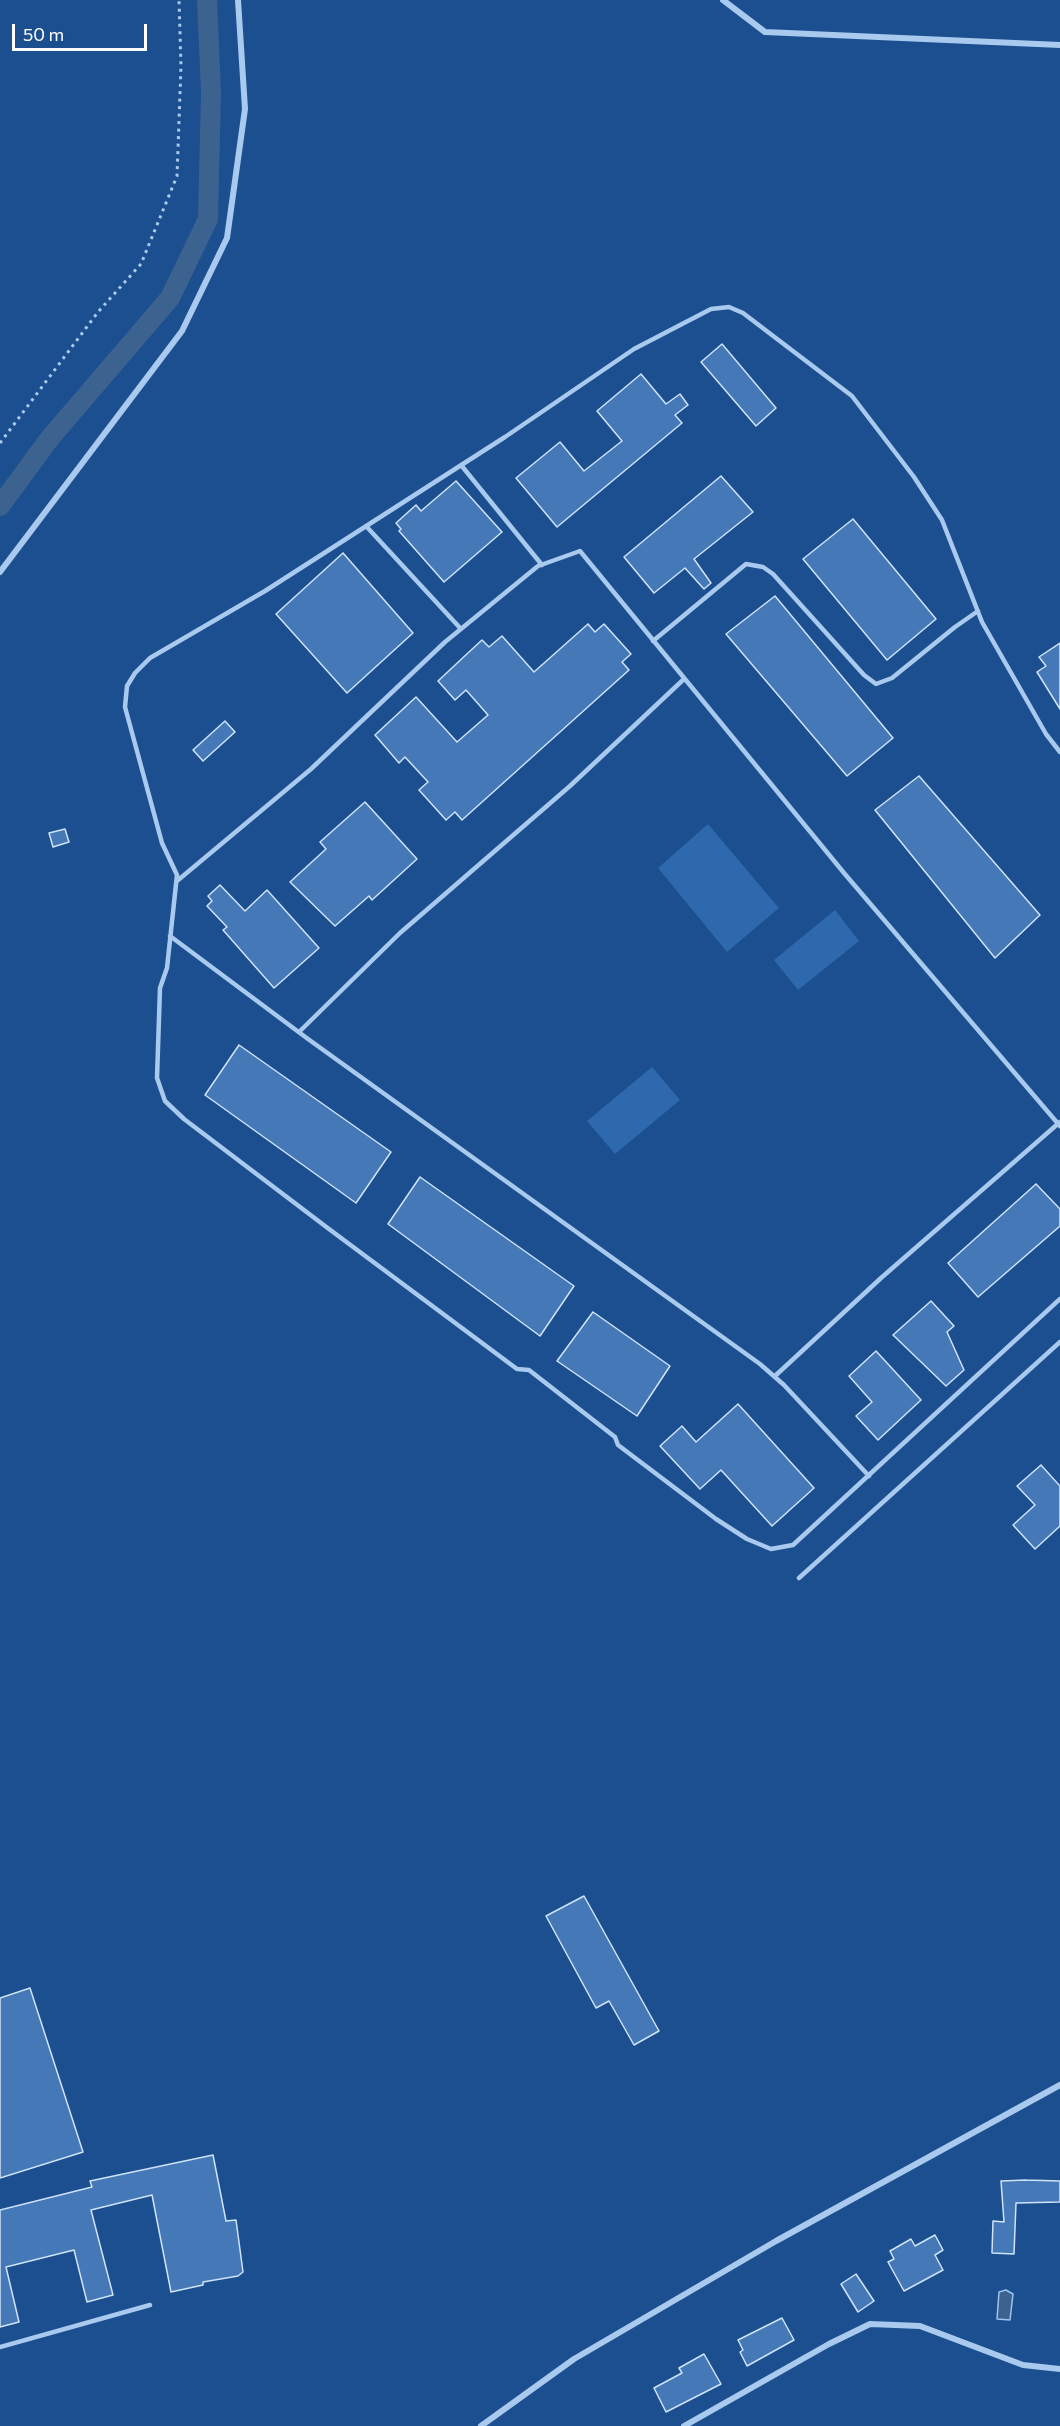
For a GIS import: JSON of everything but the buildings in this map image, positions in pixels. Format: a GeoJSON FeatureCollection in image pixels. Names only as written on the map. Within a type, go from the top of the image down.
{"type":"FeatureCollection","features":[{"type":"Feature","properties":{"kind":"street"},"geometry":{"type":"LineString","coordinates":[[0,572],[182,331],[227,238],[245,109],[238,0]]}},
{"type":"Feature","properties":{"kind":"street"},"geometry":{"type":"LineString","coordinates":[[723,0],[765,32],[1060,45]]}},
{"type":"Feature","properties":{"kind":"street"},"geometry":{"type":"LineString","coordinates":[[481,2426],[574,2359],[776,2241],[1060,2085]]}},
{"type":"Feature","properties":{"kind":"street"},"geometry":{"type":"LineString","coordinates":[[684,2426],[829,2344],[870,2324],[920,2326],[1023,2365],[1060,2369]]}},
{"type":"Feature","properties":{"kind":"lane"},"geometry":{"type":"LineString","coordinates":[[1060,752],[1046,734],[978,612],[942,520],[914,477],[852,396],[743,313],[729,307],[711,309],[634,348],[461,465],[266,591],[150,658],[135,673],[127,686],[125,706],[162,843],[177,875],[167,968],[160,988],[157,1078],[165,1101],[184,1119],[479,1341],[517,1368],[529,1370],[615,1437],[618,1446],[716,1519],[747,1539],[771,1549],[793,1545],[1060,1299]]}},
{"type":"Feature","properties":{"kind":"lane"},"geometry":{"type":"LineString","coordinates":[[461,465],[542,565]]}},
{"type":"Feature","properties":{"kind":"lane"},"geometry":{"type":"LineString","coordinates":[[366,526],[461,629]]}},
{"type":"Feature","properties":{"kind":"lane"},"geometry":{"type":"LineString","coordinates":[[177,882],[311,769],[461,629],[542,565],[580,551],[844,873],[1059,1124],[890,1270],[775,1376]]}},
{"type":"Feature","properties":{"kind":"lane"},"geometry":{"type":"LineString","coordinates":[[653,641],[746,564],[763,567],[773,574],[864,675],[876,684],[892,678],[955,627],[978,612]]}},
{"type":"Feature","properties":{"kind":"lane"},"geometry":{"type":"LineString","coordinates":[[299,1032],[400,933],[570,786],[684,679]]}},
{"type":"Feature","properties":{"kind":"lane"},"geometry":{"type":"LineString","coordinates":[[170,936],[775,1376],[869,1476]]}},
{"type":"Feature","properties":{"kind":"lane"},"geometry":{"type":"LineString","coordinates":[[800,1578],[1060,1342]]}},
{"type":"Feature","properties":{"kind":"lane"},"geometry":{"type":"LineString","coordinates":[[0,2347],[150,2305]]}},
{"type":"Feature","properties":{"kind":"path"},"geometry":{"type":"LineString","coordinates":[[0,443],[98,312],[141,264],[177,176],[181,66],[179,0]]}},
{"type":"Feature","properties":{"kind":"shaded area"},"geometry":{"type":"Polygon","coordinates":[[[708,824],[779,908],[727,952],[658,868],[708,824]]]}},
{"type":"Feature","properties":{"kind":"shaded area"},"geometry":{"type":"Polygon","coordinates":[[[835,910],[859,941],[798,990],[774,960],[835,910]]]}},
{"type":"Feature","properties":{"kind":"shaded area"},"geometry":{"type":"Polygon","coordinates":[[[652,1067],[680,1100],[615,1154],[587,1121],[652,1067]]]}},
{"type":"Feature","properties":{"kind":"shaded area"},"geometry":{"type":"Polygon","coordinates":[[[1006,2290],[1013,2294],[1010,2320],[997,2319],[999,2292],[1006,2290]]]}},
{"type":"Feature","properties":{"kind":"waterway"},"geometry":{"type":"LineString","coordinates":[[0,506],[50,438],[170,298],[208,219],[211,92],[207,0]]}}]}
